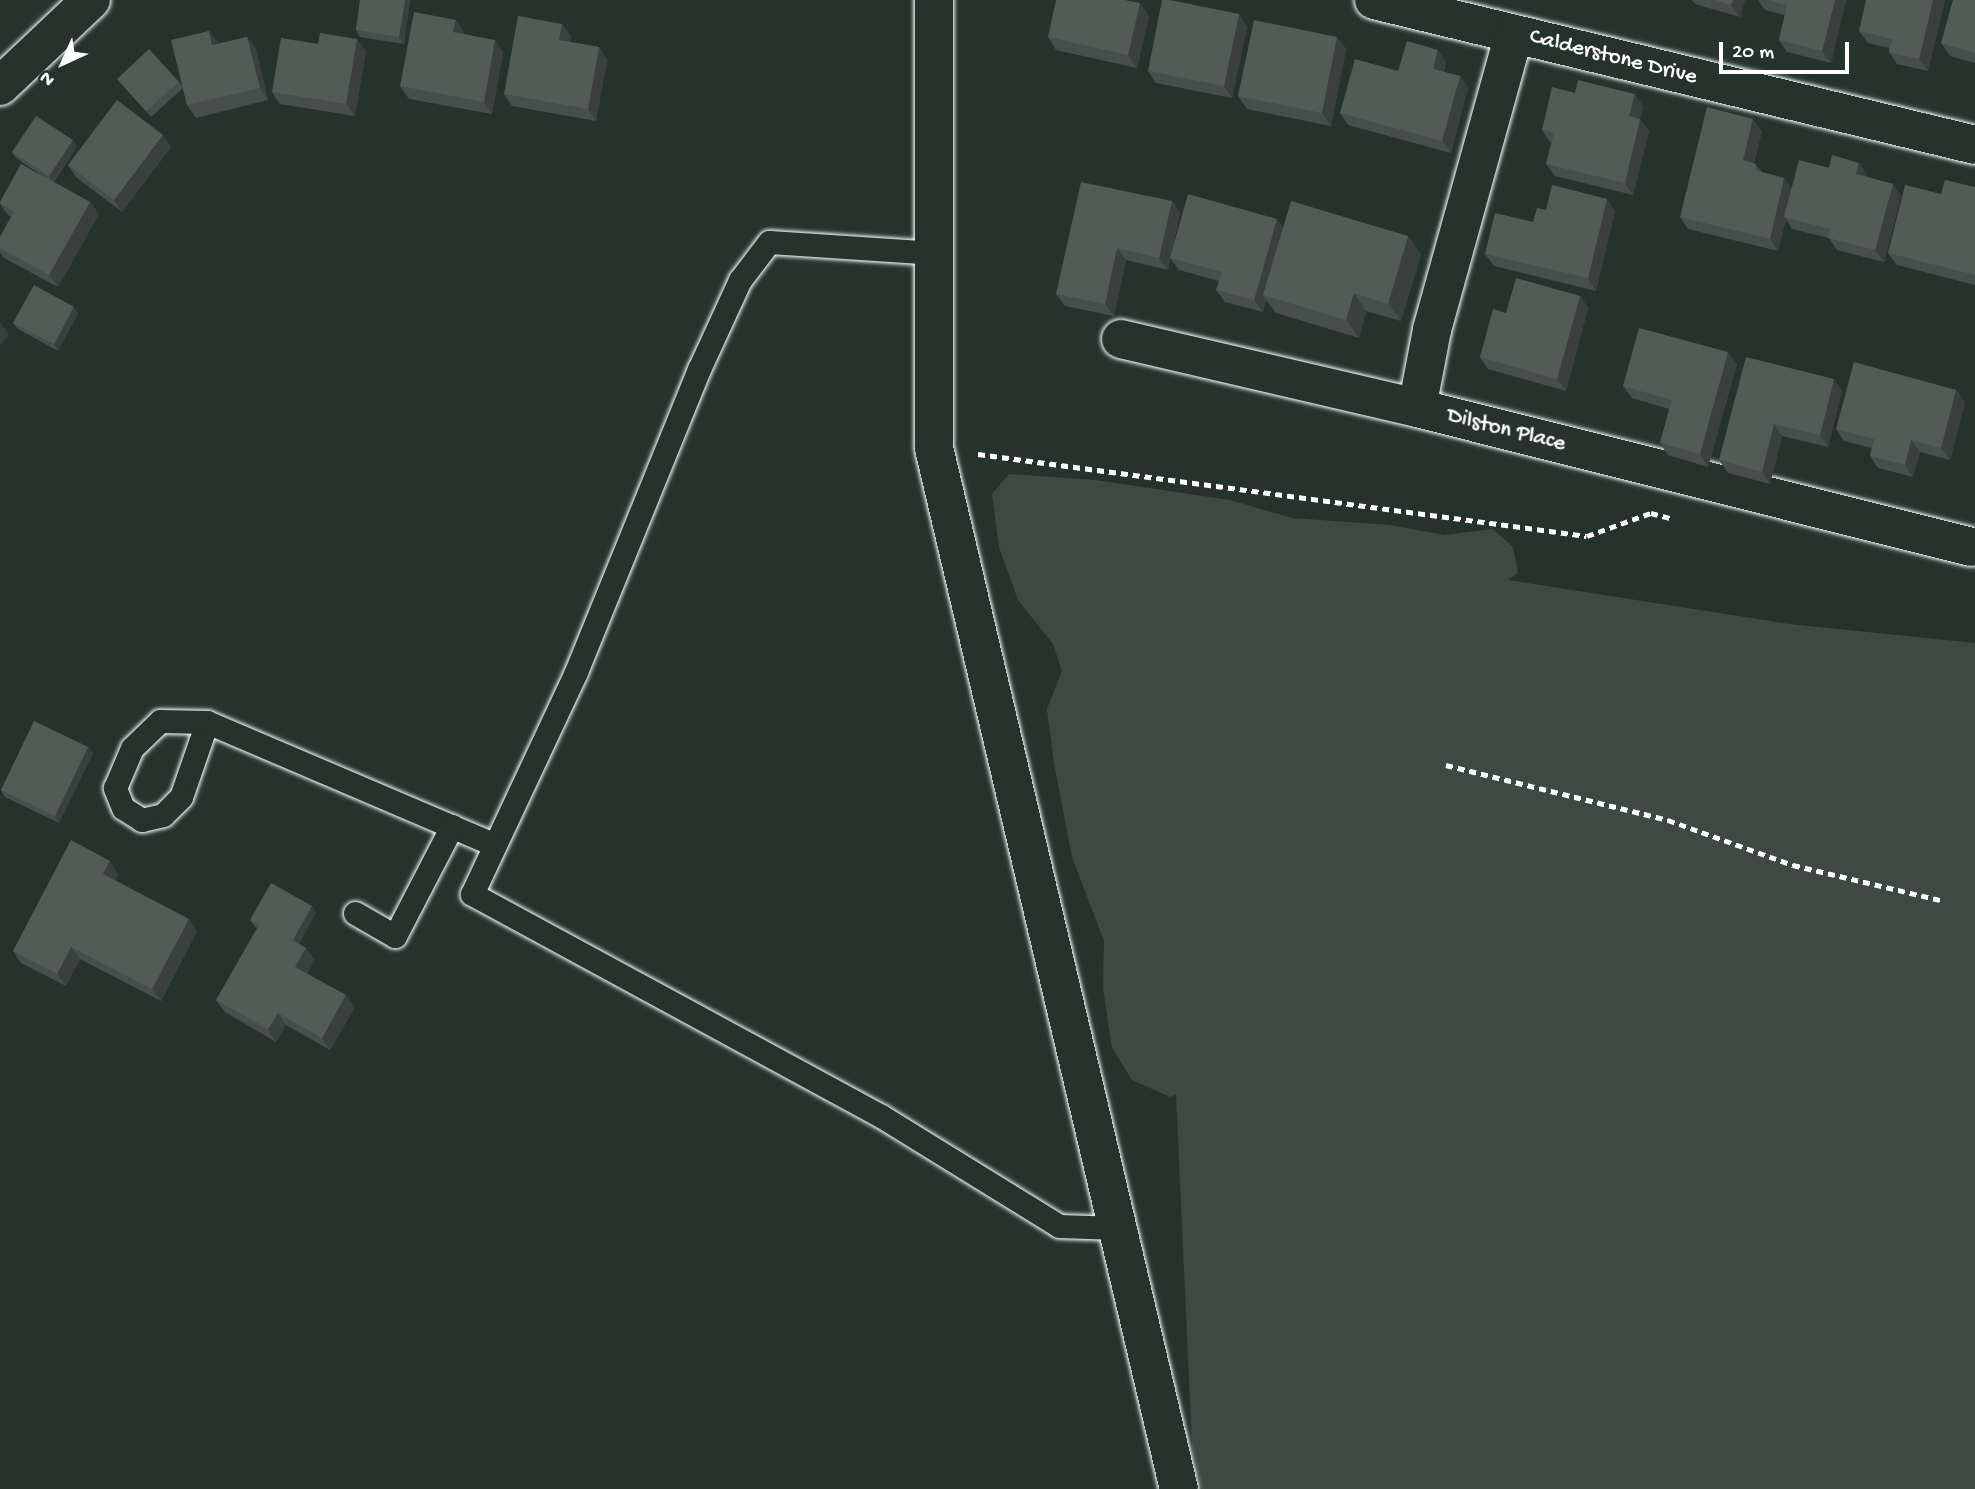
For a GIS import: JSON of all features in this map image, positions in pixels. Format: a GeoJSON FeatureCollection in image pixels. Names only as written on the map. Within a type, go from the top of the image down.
{"type":"FeatureCollection","features":[{"type":"Feature","properties":{"kind":"street"},"geometry":{"type":"LineString","coordinates":[[0,86],[91,0]]}},
{"type":"Feature","properties":{"kind":"street"},"geometry":{"type":"LineString","coordinates":[[934,0],[934,448],[1179,1489]]}},
{"type":"Feature","properties":{"kind":"street","name":"Calderstone Drive"},"geometry":{"type":"LineString","coordinates":[[1374,0],[1975,145]]}},
{"type":"Feature","properties":{"kind":"street","name":"Dilston Place"},"geometry":{"type":"LineString","coordinates":[[1514,34],[1432,330],[1417,408],[1974,540]]}},
{"type":"Feature","properties":{"kind":"street"},"geometry":{"type":"LineString","coordinates":[[1121,339],[1417,408]]}},
{"type":"Feature","properties":{"kind":"lane"},"geometry":{"type":"LineString","coordinates":[[936,253],[769,242],[740,280],[699,369],[576,671],[472,894],[881,1116],[1059,1226],[1118,1228]]}},
{"type":"Feature","properties":{"kind":"lane"},"geometry":{"type":"LineString","coordinates":[[207,723],[181,797],[163,816],[142,820],[123,808],[116,788],[132,748],[160,721],[207,723],[495,845]]}},
{"type":"Feature","properties":{"kind":"lane"},"geometry":{"type":"LineString","coordinates":[[355,913],[395,936],[452,826]]}},
{"type":"Feature","properties":{"kind":"path"},"geometry":{"type":"LineString","coordinates":[[934,448],[1587,536],[1651,513],[1678,520]]}},
{"type":"Feature","properties":{"kind":"path"},"geometry":{"type":"LineString","coordinates":[[1446,765],[1668,820],[1793,866],[1944,901]]}},
{"type":"Feature","properties":{"kind":"shaded area"},"geometry":{"type":"Polygon","coordinates":[[[1009,474],[1095,480],[1230,500],[1292,518],[1390,525],[1444,535],[1493,529],[1513,547],[1518,573],[1508,580],[1789,624],[1975,643],[1975,1489],[1202,1489],[1192,1446],[1176,1094],[1170,1097],[1132,1080],[1112,1048],[1103,988],[1104,941],[1072,857],[1054,763],[1047,709],[1062,671],[1053,644],[1018,600],[999,547],[992,494],[1009,474]]]}},
{"type":"Feature","properties":{"kind":"building"},"geometry":{"type":"Polygon","coordinates":[[[360,0],[405,0],[399,37],[356,30],[360,0]]]}},
{"type":"Feature","properties":{"kind":"building"},"geometry":{"type":"Polygon","coordinates":[[[1056,0],[1125,0],[1140,3],[1128,55],[1048,37],[1056,0]]]}},
{"type":"Feature","properties":{"kind":"building"},"geometry":{"type":"Polygon","coordinates":[[[1162,0],[1239,14],[1224,86],[1148,71],[1162,0]]]}},
{"type":"Feature","properties":{"kind":"building"},"geometry":{"type":"Polygon","coordinates":[[[1715,0],[1733,0],[1731,5],[1715,0]]]}},
{"type":"Feature","properties":{"kind":"building"},"geometry":{"type":"Polygon","coordinates":[[[1767,0],[1835,0],[1822,51],[1779,40],[1787,5],[1767,0]]]}},
{"type":"Feature","properties":{"kind":"building"},"geometry":{"type":"Polygon","coordinates":[[[1866,0],[1933,0],[1919,59],[1889,52],[1892,39],[1859,31],[1866,0]]]}},
{"type":"Feature","properties":{"kind":"building"},"geometry":{"type":"Polygon","coordinates":[[[1953,0],[1975,0],[1975,53],[1941,43],[1953,0]]]}},
{"type":"Feature","properties":{"kind":"building"},"geometry":{"type":"Polygon","coordinates":[[[414,12],[456,20],[453,32],[495,40],[484,102],[400,86],[414,12]]]}},
{"type":"Feature","properties":{"kind":"building"},"geometry":{"type":"Polygon","coordinates":[[[518,16],[562,24],[559,40],[599,47],[588,109],[504,94],[518,16]]]}},
{"type":"Feature","properties":{"kind":"building"},"geometry":{"type":"Polygon","coordinates":[[[1254,20],[1337,37],[1322,113],[1238,96],[1254,20]]]}},
{"type":"Feature","properties":{"kind":"building"},"geometry":{"type":"Polygon","coordinates":[[[209,31],[212,45],[247,37],[260,88],[187,105],[171,40],[209,31]]]}},
{"type":"Feature","properties":{"kind":"building"},"geometry":{"type":"Polygon","coordinates":[[[320,33],[357,39],[346,104],[272,92],[281,38],[318,44],[320,33]]]}},
{"type":"Feature","properties":{"kind":"building"},"geometry":{"type":"Polygon","coordinates":[[[1407,41],[1438,50],[1433,69],[1460,76],[1442,141],[1340,113],[1355,59],[1398,71],[1407,41]]]}},
{"type":"Feature","properties":{"kind":"building"},"geometry":{"type":"Polygon","coordinates":[[[149,49],[179,82],[146,111],[117,79],[149,49]]]}},
{"type":"Feature","properties":{"kind":"building"},"geometry":{"type":"Polygon","coordinates":[[[1578,80],[1635,94],[1629,116],[1640,119],[1625,183],[1546,164],[1554,133],[1542,130],[1552,87],[1575,93],[1578,80]]]}},
{"type":"Feature","properties":{"kind":"building"},"geometry":{"type":"Polygon","coordinates":[[[117,100],[163,135],[114,200],[68,165],[117,100]]]}},
{"type":"Feature","properties":{"kind":"building"},"geometry":{"type":"Polygon","coordinates":[[[1707,107],[1753,119],[1743,160],[1756,164],[1755,170],[1784,178],[1770,239],[1680,217],[1707,107]]]}},
{"type":"Feature","properties":{"kind":"building"},"geometry":{"type":"Polygon","coordinates":[[[36,116],[73,140],[49,176],[12,152],[36,116]]]}},
{"type":"Feature","properties":{"kind":"building"},"geometry":{"type":"Polygon","coordinates":[[[1832,155],[1859,163],[1856,174],[1893,184],[1875,250],[1828,238],[1830,229],[1784,217],[1799,160],[1829,168],[1832,155]]]}},
{"type":"Feature","properties":{"kind":"building"},"geometry":{"type":"Polygon","coordinates":[[[21,164],[90,202],[49,275],[0,248],[0,237],[14,212],[0,202],[21,164]]]}},
{"type":"Feature","properties":{"kind":"building"},"geometry":{"type":"Polygon","coordinates":[[[1945,180],[1975,187],[1975,275],[1888,253],[1905,185],[1941,194],[1945,180]]]}},
{"type":"Feature","properties":{"kind":"building"},"geometry":{"type":"Polygon","coordinates":[[[1081,182],[1172,201],[1159,258],[1117,248],[1105,304],[1056,294],[1081,182]]]}},
{"type":"Feature","properties":{"kind":"building"},"geometry":{"type":"Polygon","coordinates":[[[1552,185],[1607,199],[1588,278],[1485,254],[1495,213],[1533,222],[1537,208],[1546,210],[1552,185]]]}},
{"type":"Feature","properties":{"kind":"building"},"geometry":{"type":"Polygon","coordinates":[[[1188,194],[1277,219],[1254,300],[1216,290],[1222,272],[1170,258],[1188,194]]]}},
{"type":"Feature","properties":{"kind":"building"},"geometry":{"type":"Polygon","coordinates":[[[1291,201],[1408,236],[1388,304],[1354,293],[1346,320],[1263,295],[1291,201]]]}},
{"type":"Feature","properties":{"kind":"building"},"geometry":{"type":"Polygon","coordinates":[[[1516,278],[1580,296],[1557,379],[1480,357],[1493,309],[1506,313],[1516,278]]]}},
{"type":"Feature","properties":{"kind":"building"},"geometry":{"type":"Polygon","coordinates":[[[34,285],[74,307],[54,344],[13,323],[34,285]]]}},
{"type":"Feature","properties":{"kind":"building"},"geometry":{"type":"Polygon","coordinates":[[[1639,328],[1728,352],[1700,454],[1660,443],[1672,400],[1623,386],[1639,328]]]}},
{"type":"Feature","properties":{"kind":"building"},"geometry":{"type":"Polygon","coordinates":[[[1746,357],[1834,379],[1820,435],[1774,424],[1762,472],[1719,460],[1746,357]]]}},
{"type":"Feature","properties":{"kind":"building"},"geometry":{"type":"Polygon","coordinates":[[[1854,362],[1956,390],[1941,448],[1911,440],[1905,465],[1870,456],[1874,439],[1836,429],[1854,362]]]}},
{"type":"Feature","properties":{"kind":"building"},"geometry":{"type":"Polygon","coordinates":[[[34,721],[88,747],[55,816],[1,790],[34,721]]]}},
{"type":"Feature","properties":{"kind":"building"},"geometry":{"type":"Polygon","coordinates":[[[71,840],[110,861],[103,874],[189,919],[152,989],[71,947],[57,974],[13,951],[71,840]]]}},
{"type":"Feature","properties":{"kind":"building"},"geometry":{"type":"Polygon","coordinates":[[[271,883],[312,906],[293,940],[261,922],[259,925],[250,920],[271,883]]]}},
{"type":"Feature","properties":{"kind":"building"},"geometry":{"type":"Polygon","coordinates":[[[261,922],[306,948],[295,967],[346,995],[322,1038],[278,1013],[268,1029],[216,1000],[261,922]]]}}]}
